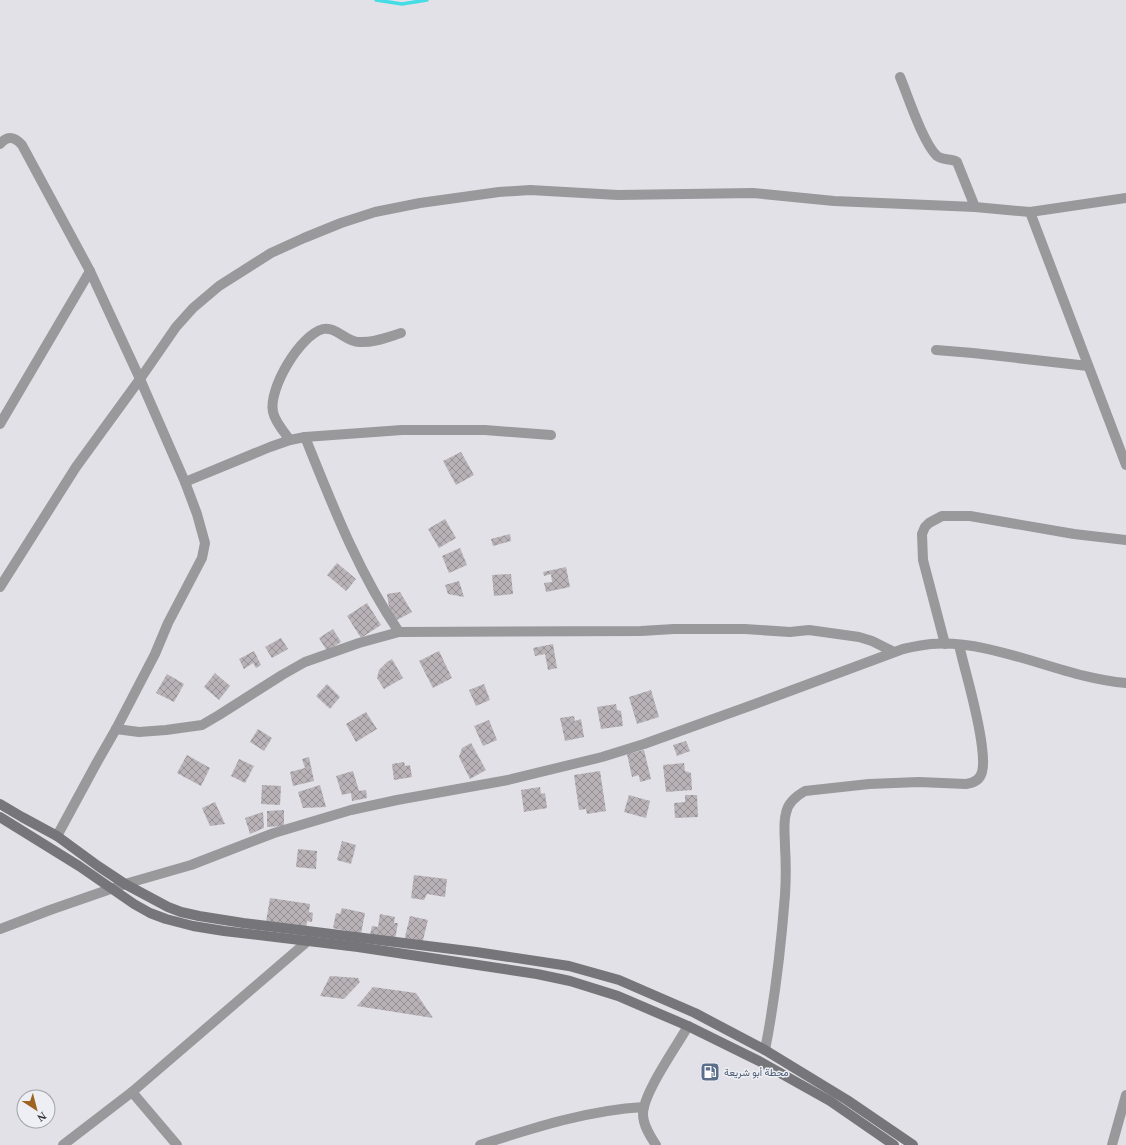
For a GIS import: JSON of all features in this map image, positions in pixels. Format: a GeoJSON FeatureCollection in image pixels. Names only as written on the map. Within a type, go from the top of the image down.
{"type":"FeatureCollection","features":[{"type":"Feature","properties":{"kind":"main road"},"geometry":{"type":"LineString","coordinates":[[0,804],[22,818],[57,836],[125,884],[168,907],[199,916],[476,952],[562,965],[619,980],[669,1001],[765,1050],[847,1100],[913,1145]]}},
{"type":"Feature","properties":{"kind":"main road"},"geometry":{"type":"LineString","coordinates":[[0,817],[112,888],[134,904],[150,913],[193,926],[224,931],[309,940],[508,969],[554,977],[618,996],[688,1026],[760,1061],[830,1101],[894,1145]]}},
{"type":"Feature","properties":{"kind":"street"},"geometry":{"type":"LineString","coordinates":[[900,77],[927,142],[940,158],[954,160],[957,162],[975,207]]}},
{"type":"Feature","properties":{"kind":"street"},"geometry":{"type":"LineString","coordinates":[[0,144],[4,139],[9,137],[14,138],[22,145],[90,271],[140,379],[185,482],[197,514],[205,543],[202,558],[192,575],[155,654],[116,729],[57,836]]}},
{"type":"Feature","properties":{"kind":"street"},"geometry":{"type":"LineString","coordinates":[[0,587],[76,468],[176,327],[193,308],[219,286],[271,253],[304,238],[369,214],[398,207],[464,196],[530,190],[618,195],[754,194],[834,201],[975,207],[1030,212],[1126,198]]}},
{"type":"Feature","properties":{"kind":"street"},"geometry":{"type":"LineString","coordinates":[[1030,212],[1126,465]]}},
{"type":"Feature","properties":{"kind":"street"},"geometry":{"type":"LineString","coordinates":[[0,424],[90,271]]}},
{"type":"Feature","properties":{"kind":"street"},"geometry":{"type":"LineString","coordinates":[[290,440],[276,420],[273,412],[273,399],[276,386],[283,371],[309,337],[322,329],[338,332],[350,340],[359,342],[371,341],[401,333]]}},
{"type":"Feature","properties":{"kind":"street"},"geometry":{"type":"LineString","coordinates":[[936,350],[1088,366]]}},
{"type":"Feature","properties":{"kind":"street"},"geometry":{"type":"LineString","coordinates":[[185,482],[290,440],[305,437],[402,430],[485,430],[551,435]]}},
{"type":"Feature","properties":{"kind":"street"},"geometry":{"type":"LineString","coordinates":[[305,437],[333,507],[372,590],[399,632]]}},
{"type":"Feature","properties":{"kind":"street"},"geometry":{"type":"LineString","coordinates":[[945,644],[923,560],[922,534],[925,527],[929,523],[942,516],[970,516],[1074,534],[1126,540]]}},
{"type":"Feature","properties":{"kind":"street"},"geometry":{"type":"LineString","coordinates":[[116,729],[140,732],[202,725],[305,662],[359,642],[399,632],[642,631],[731,628],[790,632],[809,630],[859,637],[894,652]]}},
{"type":"Feature","properties":{"kind":"street"},"geometry":{"type":"LineString","coordinates":[[0,929],[112,888],[191,866],[274,833],[351,810],[508,780],[602,757],[644,744],[894,652],[918,646],[945,644],[983,648],[1100,679],[1126,683]]}},
{"type":"Feature","properties":{"kind":"street"},"geometry":{"type":"LineString","coordinates":[[765,1050],[773,1010],[779,964],[786,868],[784,825],[790,802],[805,791],[870,784],[920,782],[966,784],[977,781],[982,772],[983,756],[981,739],[959,645]]}},
{"type":"Feature","properties":{"kind":"street"},"geometry":{"type":"LineString","coordinates":[[63,1145],[132,1092],[309,940]]}},
{"type":"Feature","properties":{"kind":"street"},"geometry":{"type":"LineString","coordinates":[[656,1145],[644,1122],[644,1107],[662,1069],[688,1026]]}},
{"type":"Feature","properties":{"kind":"street"},"geometry":{"type":"LineString","coordinates":[[132,1092],[177,1145]]}},
{"type":"Feature","properties":{"kind":"street"},"geometry":{"type":"LineString","coordinates":[[1112,1145],[1126,1095]]}},
{"type":"Feature","properties":{"kind":"street"},"geometry":{"type":"LineString","coordinates":[[480,1145],[548,1124],[595,1113],[621,1108],[644,1107]]}},
{"type":"Feature","properties":{"kind":"building"},"geometry":{"type":"Polygon","coordinates":[[[461,452],[474,475],[456,485],[443,461],[461,452]]]}},
{"type":"Feature","properties":{"kind":"building"},"geometry":{"type":"Polygon","coordinates":[[[445,519],[456,538],[439,548],[428,529],[445,519]]]}},
{"type":"Feature","properties":{"kind":"building"},"geometry":{"type":"Polygon","coordinates":[[[510,534],[511,541],[493,546],[491,539],[510,534]]]}},
{"type":"Feature","properties":{"kind":"building"},"geometry":{"type":"Polygon","coordinates":[[[460,548],[467,565],[449,573],[442,556],[460,548]]]}},
{"type":"Feature","properties":{"kind":"building"},"geometry":{"type":"Polygon","coordinates":[[[337,563],[356,579],[346,591],[327,575],[337,563]]]}},
{"type":"Feature","properties":{"kind":"building"},"geometry":{"type":"Polygon","coordinates":[[[566,567],[570,587],[546,592],[544,583],[552,582],[551,574],[544,576],[543,572],[566,567]]]}},
{"type":"Feature","properties":{"kind":"building"},"geometry":{"type":"Polygon","coordinates":[[[511,574],[513,594],[494,596],[492,575],[511,574]]]}},
{"type":"Feature","properties":{"kind":"building"},"geometry":{"type":"Polygon","coordinates":[[[459,581],[464,597],[448,594],[445,585],[459,581]]]}},
{"type":"Feature","properties":{"kind":"building"},"geometry":{"type":"Polygon","coordinates":[[[400,592],[412,612],[395,621],[390,613],[387,594],[400,592]]]}},
{"type":"Feature","properties":{"kind":"building"},"geometry":{"type":"Polygon","coordinates":[[[367,603],[381,625],[361,638],[347,616],[367,603]]]}},
{"type":"Feature","properties":{"kind":"building"},"geometry":{"type":"Polygon","coordinates":[[[333,629],[341,642],[327,651],[319,638],[333,629]]]}},
{"type":"Feature","properties":{"kind":"building"},"geometry":{"type":"Polygon","coordinates":[[[281,638],[288,649],[272,658],[265,647],[281,638]]]}},
{"type":"Feature","properties":{"kind":"building"},"geometry":{"type":"Polygon","coordinates":[[[553,644],[557,668],[548,670],[545,654],[535,656],[533,648],[553,644]]]}},
{"type":"Feature","properties":{"kind":"building"},"geometry":{"type":"Polygon","coordinates":[[[254,651],[261,665],[256,668],[253,663],[244,669],[239,659],[254,651]]]}},
{"type":"Feature","properties":{"kind":"building"},"geometry":{"type":"Polygon","coordinates":[[[439,651],[452,678],[433,688],[419,661],[439,651]]]}},
{"type":"Feature","properties":{"kind":"building"},"geometry":{"type":"Polygon","coordinates":[[[392,659],[403,678],[384,689],[377,678],[379,670],[392,659]]]}},
{"type":"Feature","properties":{"kind":"building"},"geometry":{"type":"Polygon","coordinates":[[[215,673],[230,686],[219,700],[204,687],[215,673]]]}},
{"type":"Feature","properties":{"kind":"building"},"geometry":{"type":"Polygon","coordinates":[[[167,674],[184,684],[174,702],[156,693],[167,674]]]}},
{"type":"Feature","properties":{"kind":"building"},"geometry":{"type":"Polygon","coordinates":[[[327,684],[340,697],[330,709],[316,696],[327,684]]]}},
{"type":"Feature","properties":{"kind":"building"},"geometry":{"type":"Polygon","coordinates":[[[484,684],[490,700],[476,706],[469,690],[484,684]]]}},
{"type":"Feature","properties":{"kind":"building"},"geometry":{"type":"Polygon","coordinates":[[[651,690],[659,717],[637,724],[629,697],[651,690]]]}},
{"type":"Feature","properties":{"kind":"building"},"geometry":{"type":"Polygon","coordinates":[[[616,704],[617,710],[621,711],[623,726],[601,729],[597,707],[616,704]]]}},
{"type":"Feature","properties":{"kind":"building"},"geometry":{"type":"Polygon","coordinates":[[[366,712],[377,729],[356,742],[346,724],[366,712]]]}},
{"type":"Feature","properties":{"kind":"building"},"geometry":{"type":"Polygon","coordinates":[[[574,716],[575,721],[581,719],[584,737],[565,741],[560,718],[574,716]]]}},
{"type":"Feature","properties":{"kind":"building"},"geometry":{"type":"Polygon","coordinates":[[[489,720],[497,740],[483,746],[474,726],[489,720]]]}},
{"type":"Feature","properties":{"kind":"building"},"geometry":{"type":"Polygon","coordinates":[[[258,729],[272,738],[264,751],[250,742],[258,729]]]}},
{"type":"Feature","properties":{"kind":"building"},"geometry":{"type":"Polygon","coordinates":[[[686,741],[690,751],[677,756],[673,745],[686,741]]]}},
{"type":"Feature","properties":{"kind":"building"},"geometry":{"type":"Polygon","coordinates":[[[471,743],[486,770],[470,779],[459,757],[462,748],[471,743]]]}},
{"type":"Feature","properties":{"kind":"building"},"geometry":{"type":"Polygon","coordinates":[[[644,750],[651,779],[640,782],[639,775],[632,777],[627,754],[644,750]]]}},
{"type":"Feature","properties":{"kind":"building"},"geometry":{"type":"Polygon","coordinates":[[[187,755],[210,768],[201,786],[177,773],[187,755]]]}},
{"type":"Feature","properties":{"kind":"building"},"geometry":{"type":"Polygon","coordinates":[[[309,757],[314,781],[293,786],[290,772],[305,768],[302,759],[309,757]]]}},
{"type":"Feature","properties":{"kind":"building"},"geometry":{"type":"Polygon","coordinates":[[[239,759],[254,766],[245,783],[231,776],[239,759]]]}},
{"type":"Feature","properties":{"kind":"building"},"geometry":{"type":"Polygon","coordinates":[[[404,762],[405,766],[410,765],[412,777],[394,780],[392,764],[404,762]]]}},
{"type":"Feature","properties":{"kind":"building"},"geometry":{"type":"Polygon","coordinates":[[[684,763],[685,771],[691,773],[692,790],[666,792],[663,765],[684,763]]]}},
{"type":"Feature","properties":{"kind":"building"},"geometry":{"type":"Polygon","coordinates":[[[353,771],[359,791],[366,790],[367,798],[352,801],[351,793],[342,795],[336,776],[353,771]]]}},
{"type":"Feature","properties":{"kind":"building"},"geometry":{"type":"Polygon","coordinates":[[[600,771],[606,811],[587,814],[586,809],[579,810],[574,775],[600,771]]]}},
{"type":"Feature","properties":{"kind":"building"},"geometry":{"type":"Polygon","coordinates":[[[262,785],[281,786],[280,805],[261,804],[262,785]]]}},
{"type":"Feature","properties":{"kind":"building"},"geometry":{"type":"Polygon","coordinates":[[[320,785],[326,807],[303,808],[298,792],[320,785]]]}},
{"type":"Feature","properties":{"kind":"building"},"geometry":{"type":"Polygon","coordinates":[[[540,787],[541,794],[545,793],[547,808],[524,812],[521,790],[540,787]]]}},
{"type":"Feature","properties":{"kind":"building"},"geometry":{"type":"Polygon","coordinates":[[[629,795],[650,801],[646,818],[624,812],[629,795]]]}},
{"type":"Feature","properties":{"kind":"building"},"geometry":{"type":"Polygon","coordinates":[[[685,795],[697,795],[698,817],[675,818],[674,803],[685,802],[685,795]]]}},
{"type":"Feature","properties":{"kind":"building"},"geometry":{"type":"Polygon","coordinates":[[[215,802],[225,824],[210,826],[202,808],[215,802]]]}},
{"type":"Feature","properties":{"kind":"building"},"geometry":{"type":"Polygon","coordinates":[[[284,810],[284,826],[267,827],[267,811],[284,810]]]}},
{"type":"Feature","properties":{"kind":"building"},"geometry":{"type":"Polygon","coordinates":[[[263,812],[264,828],[250,834],[245,818],[263,812]]]}},
{"type":"Feature","properties":{"kind":"building"},"geometry":{"type":"Polygon","coordinates":[[[342,841],[356,845],[351,864],[337,860],[342,841]]]}},
{"type":"Feature","properties":{"kind":"building"},"geometry":{"type":"Polygon","coordinates":[[[298,849],[317,851],[316,869],[296,867],[298,849]]]}},
{"type":"Feature","properties":{"kind":"building"},"geometry":{"type":"Polygon","coordinates":[[[414,875],[447,879],[445,897],[427,894],[424,900],[411,898],[414,875]]]}},
{"type":"Feature","properties":{"kind":"building"},"geometry":{"type":"Polygon","coordinates":[[[270,898],[310,904],[309,912],[313,913],[312,922],[307,921],[306,928],[266,922],[270,898]]]}},
{"type":"Feature","properties":{"kind":"building"},"geometry":{"type":"Polygon","coordinates":[[[342,908],[365,913],[361,934],[333,928],[336,913],[340,914],[342,908]]]}},
{"type":"Feature","properties":{"kind":"building"},"geometry":{"type":"Polygon","coordinates":[[[380,914],[395,917],[394,923],[398,923],[395,939],[370,935],[372,926],[378,927],[380,914]]]}},
{"type":"Feature","properties":{"kind":"building"},"geometry":{"type":"Polygon","coordinates":[[[410,916],[428,920],[422,944],[406,941],[405,937],[410,916]]]}},
{"type":"Feature","properties":{"kind":"building"},"geometry":{"type":"Polygon","coordinates":[[[330,976],[358,978],[360,982],[344,999],[320,996],[330,976]]]}},
{"type":"Feature","properties":{"kind":"building"},"geometry":{"type":"Polygon","coordinates":[[[373,987],[416,993],[433,1018],[357,1006],[373,987]]]}},
{"type":"Feature","properties":{"kind":"waterway"},"geometry":{"type":"LineString","coordinates":[[376,0],[402,4],[427,0]]}},
{"type":"Feature","properties":{"kind":"place","name":"محطة أبو شريعة"},"geometry":{"type":"Point","coordinates":[710,1072]}}]}
